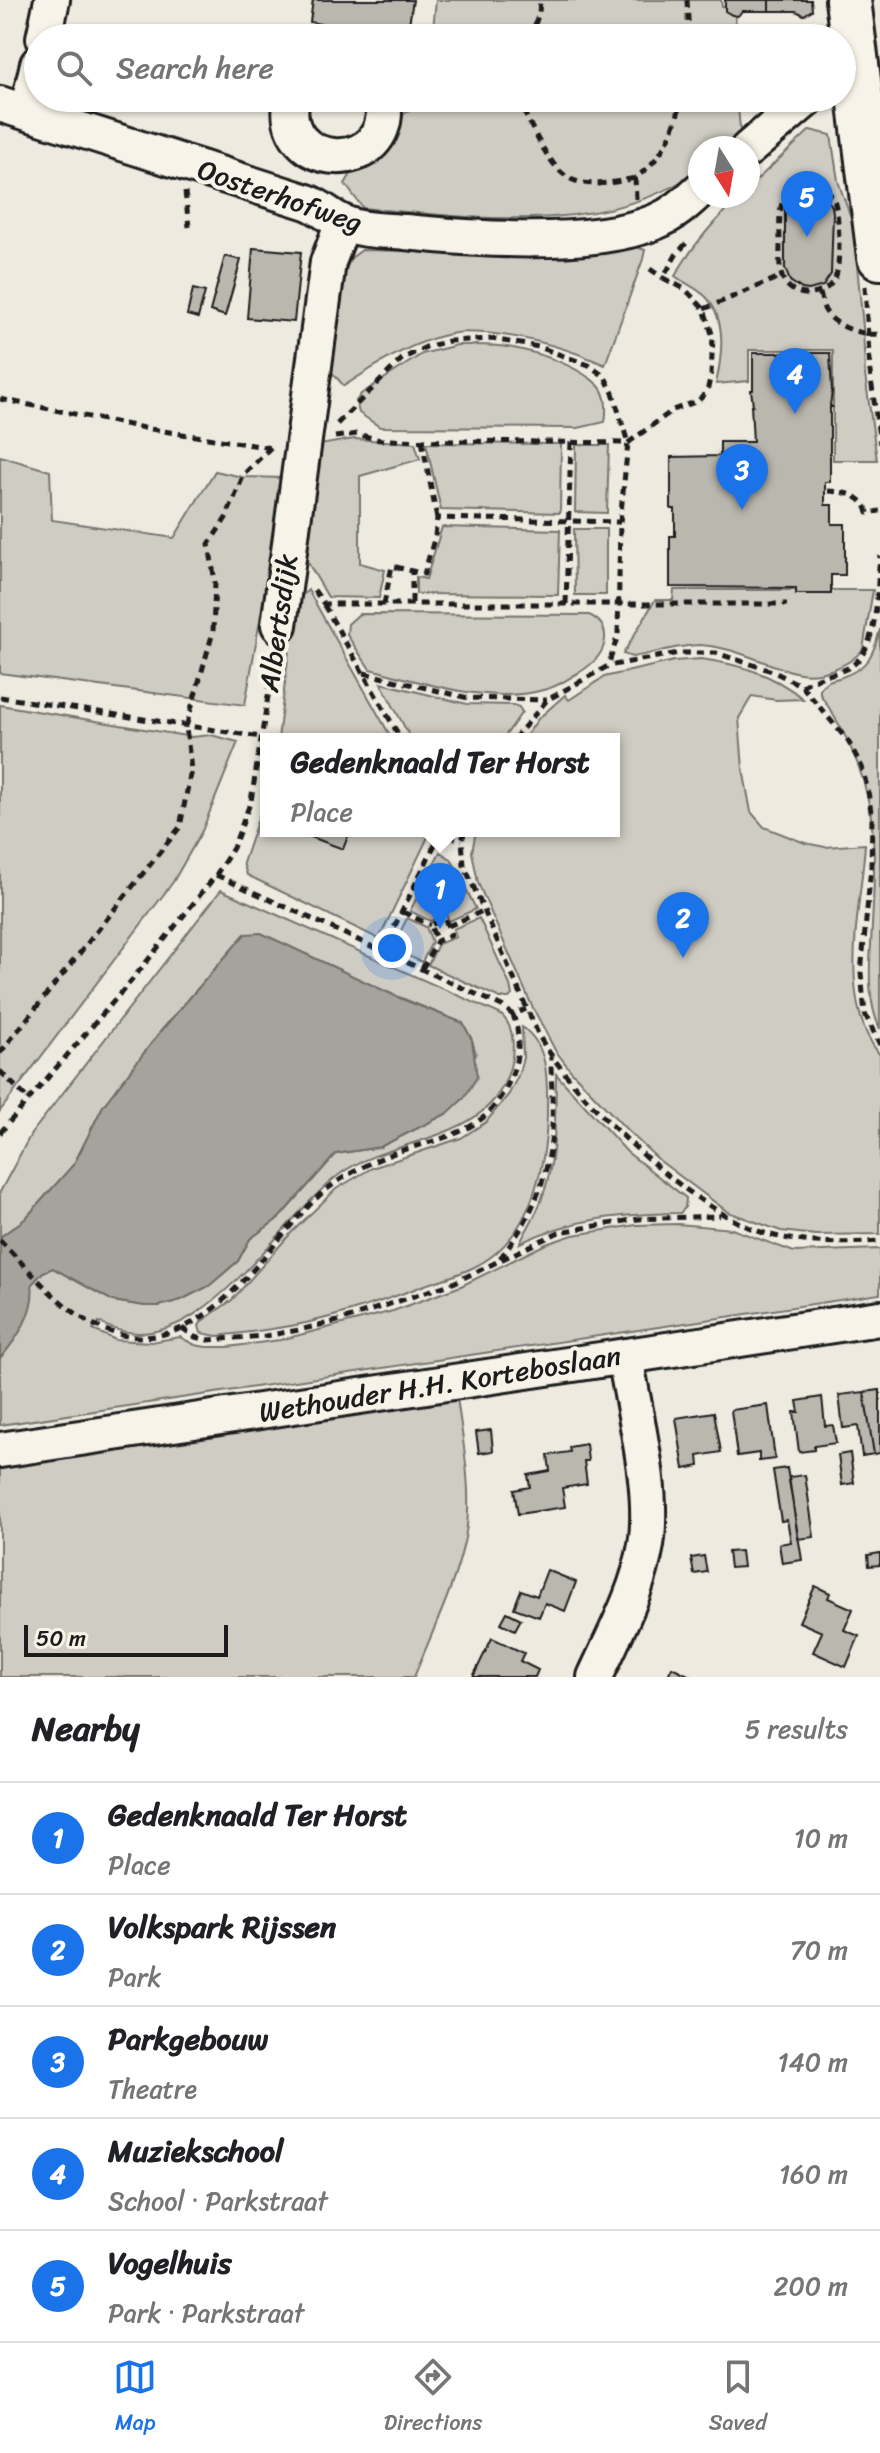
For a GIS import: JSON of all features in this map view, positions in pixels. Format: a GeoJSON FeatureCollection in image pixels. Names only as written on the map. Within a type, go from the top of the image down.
{"type":"FeatureCollection","features":[{"type":"Feature","properties":{"kind":"main road"},"geometry":{"type":"LineString","coordinates":[[848,0],[853,24]]}},
{"type":"Feature","properties":{"kind":"main road"},"geometry":{"type":"LineString","coordinates":[[860,56],[865,151],[880,257]]}},
{"type":"Feature","properties":{"kind":"street"},"geometry":{"type":"LineString","coordinates":[[47,24],[52,0]]}},
{"type":"Feature","properties":{"kind":"street"},"geometry":{"type":"LineString","coordinates":[[14,108],[24,90]]}},
{"type":"Feature","properties":{"kind":"street","name":"Oosterhofweg"},"geometry":{"type":"LineString","coordinates":[[26,112],[307,202],[343,223],[369,229],[429,235],[581,237],[638,228],[674,214],[688,201]]}},
{"type":"Feature","properties":{"kind":"street"},"geometry":{"type":"LineString","coordinates":[[291,112],[299,138],[310,149],[325,156],[341,158],[354,155],[375,139],[385,112]]}},
{"type":"Feature","properties":{"kind":"street"},"geometry":{"type":"LineString","coordinates":[[760,139],[792,112]]}},
{"type":"Feature","properties":{"kind":"street"},"geometry":{"type":"LineString","coordinates":[[341,158],[337,201],[343,223]]}},
{"type":"Feature","properties":{"kind":"street","name":"Albertsdijk"},"geometry":{"type":"LineString","coordinates":[[279,625],[298,446],[328,262],[343,223]]}},
{"type":"Feature","properties":{"kind":"street","name":"Wethouder H.H. Korteboslaan"},"geometry":{"type":"LineString","coordinates":[[0,1450],[880,1318]]}},
{"type":"Feature","properties":{"kind":"street"},"geometry":{"type":"LineString","coordinates":[[595,1677],[631,1598],[646,1544],[647,1488],[625,1356]]}},
{"type":"Feature","properties":{"kind":"path"},"geometry":{"type":"LineString","coordinates":[[535,24],[540,0]]}},
{"type":"Feature","properties":{"kind":"path"},"geometry":{"type":"LineString","coordinates":[[687,0],[688,24]]}},
{"type":"Feature","properties":{"kind":"path"},"geometry":{"type":"LineString","coordinates":[[525,112],[554,165],[572,180],[602,184],[635,178],[650,167],[665,150],[677,112]]}},
{"type":"Feature","properties":{"kind":"path"},"geometry":{"type":"LineString","coordinates":[[635,178],[638,228]]}},
{"type":"Feature","properties":{"kind":"path"},"geometry":{"type":"LineString","coordinates":[[813,185],[823,188],[837,206],[838,267],[833,282],[820,293],[808,295],[787,285],[782,276],[780,211],[783,200],[797,187],[813,185]]}},
{"type":"Feature","properties":{"kind":"path"},"geometry":{"type":"LineString","coordinates":[[663,278],[676,255],[696,232]]}},
{"type":"Feature","properties":{"kind":"path"},"geometry":{"type":"LineString","coordinates":[[0,1053],[180,827],[191,770],[186,727],[213,632],[215,582],[209,544],[226,518],[244,474],[298,446],[357,434],[380,440],[628,443],[673,410],[698,401],[707,392],[711,374],[713,337],[704,309],[685,289],[650,269]]}},
{"type":"Feature","properties":{"kind":"path"},"geometry":{"type":"LineString","coordinates":[[704,309],[782,276]]}},
{"type":"Feature","properties":{"kind":"path"},"geometry":{"type":"LineString","coordinates":[[820,293],[824,310],[833,320],[868,335],[880,334]]}},
{"type":"Feature","properties":{"kind":"path"},"geometry":{"type":"LineString","coordinates":[[332,429],[402,359],[426,347],[449,341],[492,339],[539,347],[589,365],[605,377],[628,443],[620,522],[618,635],[608,666]]}},
{"type":"Feature","properties":{"kind":"path"},"geometry":{"type":"LineString","coordinates":[[0,399],[144,428],[298,446]]}},
{"type":"Feature","properties":{"kind":"path"},"geometry":{"type":"LineString","coordinates":[[384,604],[392,566],[424,574],[435,536],[437,518],[422,441]]}},
{"type":"Feature","properties":{"kind":"path"},"geometry":{"type":"LineString","coordinates":[[566,604],[571,441]]}},
{"type":"Feature","properties":{"kind":"path"},"geometry":{"type":"LineString","coordinates":[[828,491],[843,492],[861,499],[868,513],[880,511]]}},
{"type":"Feature","properties":{"kind":"path"},"geometry":{"type":"LineString","coordinates":[[437,518],[620,522]]}},
{"type":"Feature","properties":{"kind":"path"},"geometry":{"type":"LineString","coordinates":[[288,553],[324,604],[398,733]]}},
{"type":"Feature","properties":{"kind":"path"},"geometry":{"type":"LineString","coordinates":[[802,686],[850,667],[868,650],[874,631],[880,556]]}},
{"type":"Feature","properties":{"kind":"path"},"geometry":{"type":"LineString","coordinates":[[412,571],[412,603]]}},
{"type":"Feature","properties":{"kind":"path"},"geometry":{"type":"LineString","coordinates":[[324,604],[787,604]]}},
{"type":"Feature","properties":{"kind":"path","name":"Albertsdijk"},"geometry":{"type":"LineString","coordinates":[[262,733],[279,625]]}},
{"type":"Feature","properties":{"kind":"path"},"geometry":{"type":"LineString","coordinates":[[519,733],[547,700],[608,666],[679,653],[716,653],[772,671],[802,686],[848,741],[862,767],[868,791],[872,819],[871,867],[861,973],[865,1014],[880,1045]]}},
{"type":"Feature","properties":{"kind":"path"},"geometry":{"type":"LineString","coordinates":[[364,673],[468,698],[547,700]]}},
{"type":"Feature","properties":{"kind":"path"},"geometry":{"type":"LineString","coordinates":[[0,697],[260,737]]}},
{"type":"Feature","properties":{"kind":"path","name":"Albertsdijk"},"geometry":{"type":"LineString","coordinates":[[0,1133],[104,1015],[216,875],[233,848],[251,801],[260,743]]}},
{"type":"Feature","properties":{"kind":"path"},"geometry":{"type":"LineString","coordinates":[[382,952],[438,837]]}},
{"type":"Feature","properties":{"kind":"path"},"geometry":{"type":"LineString","coordinates":[[454,837],[462,840]]}},
{"type":"Feature","properties":{"kind":"path"},"geometry":{"type":"LineString","coordinates":[[463,837],[464,865],[526,1009],[552,1056],[628,1142],[721,1216],[750,1229],[790,1239],[833,1243],[880,1241]]}},
{"type":"Feature","properties":{"kind":"path"},"geometry":{"type":"LineString","coordinates":[[0,1240],[43,1284],[85,1319],[117,1335],[144,1338],[165,1334],[210,1310],[239,1285],[331,1186],[376,1160],[457,1133],[487,1114],[505,1089],[518,1055],[513,1015],[502,1006],[216,875]]}},
{"type":"Feature","properties":{"kind":"path"},"geometry":{"type":"LineString","coordinates":[[448,926],[483,911]]}},
{"type":"Feature","properties":{"kind":"path"},"geometry":{"type":"LineString","coordinates":[[403,912],[430,925],[437,941]]}},
{"type":"Feature","properties":{"kind":"path"},"geometry":{"type":"LineString","coordinates":[[422,969],[437,941],[451,935],[445,919],[430,925]]}},
{"type":"Feature","properties":{"kind":"path"},"geometry":{"type":"LineString","coordinates":[[513,1015],[526,1009]]}},
{"type":"Feature","properties":{"kind":"path"},"geometry":{"type":"LineString","coordinates":[[496,1263],[522,1228],[545,1170],[552,1129],[552,1056]]}},
{"type":"Feature","properties":{"kind":"path"},"geometry":{"type":"LineString","coordinates":[[0,1071],[29,1100]]}},
{"type":"Feature","properties":{"kind":"path"},"geometry":{"type":"LineString","coordinates":[[182,1327],[195,1337],[208,1340],[299,1330],[342,1320],[453,1283],[535,1242],[586,1226],[638,1219],[721,1216]]}},
{"type":"Feature","properties":{"kind":"shaded area"},"geometry":{"type":"Polygon","coordinates":[[[436,0],[721,0],[722,6],[736,8],[735,24],[433,24],[436,0]]]}},
{"type":"Feature","properties":{"kind":"shaded area"},"geometry":{"type":"Polygon","coordinates":[[[407,112],[738,112],[741,136],[688,136],[688,177],[663,191],[623,206],[537,218],[492,218],[363,208],[345,184],[380,136],[407,112]]]}},
{"type":"Feature","properties":{"kind":"shaded area"},"geometry":{"type":"Polygon","coordinates":[[[810,130],[831,135],[838,181],[853,224],[865,375],[877,460],[833,460],[833,350],[749,350],[749,381],[716,384],[721,351],[718,317],[704,295],[675,276],[696,244],[728,208],[760,208],[760,177],[810,130]]]}},
{"type":"Feature","properties":{"kind":"shaded area"},"geometry":{"type":"Polygon","coordinates":[[[634,246],[645,250],[643,259],[605,365],[532,340],[467,332],[440,336],[411,347],[344,386],[327,367],[346,269],[351,258],[362,250],[533,254],[634,246]]]}},
{"type":"Feature","properties":{"kind":"shaded area"},"geometry":{"type":"Polygon","coordinates":[[[457,345],[513,348],[570,367],[591,379],[602,390],[606,403],[605,422],[578,428],[380,427],[359,413],[356,401],[361,394],[422,354],[457,345]]]}},
{"type":"Feature","properties":{"kind":"shaded area"},"geometry":{"type":"Polygon","coordinates":[[[354,439],[415,443],[420,459],[360,476],[360,563],[385,570],[379,598],[328,597],[300,549],[314,446],[354,439]]]}},
{"type":"Feature","properties":{"kind":"shaded area"},"geometry":{"type":"Polygon","coordinates":[[[426,443],[561,444],[560,513],[441,510],[426,443]]]}},
{"type":"Feature","properties":{"kind":"shaded area"},"geometry":{"type":"Polygon","coordinates":[[[576,445],[609,445],[607,513],[575,512],[576,445]]]}},
{"type":"Feature","properties":{"kind":"shaded area"},"geometry":{"type":"Polygon","coordinates":[[[0,456],[50,471],[52,520],[174,538],[215,471],[242,477],[285,478],[245,705],[0,673],[0,456]]]}},
{"type":"Feature","properties":{"kind":"shaded area"},"geometry":{"type":"Polygon","coordinates":[[[442,527],[560,530],[558,595],[416,594],[416,577],[426,579],[442,527]]]}},
{"type":"Feature","properties":{"kind":"shaded area"},"geometry":{"type":"Polygon","coordinates":[[[574,529],[606,529],[606,595],[575,595],[574,529]]]}},
{"type":"Feature","properties":{"kind":"shaded area"},"geometry":{"type":"Polygon","coordinates":[[[308,590],[389,733],[279,733],[295,602],[308,590]]]}},
{"type":"Feature","properties":{"kind":"shaded area"},"geometry":{"type":"Polygon","coordinates":[[[674,590],[873,590],[863,649],[850,661],[832,670],[804,673],[725,649],[700,645],[632,657],[623,654],[655,600],[673,600],[674,590]]]}},
{"type":"Feature","properties":{"kind":"shaded area"},"geometry":{"type":"Polygon","coordinates":[[[359,614],[589,615],[602,624],[605,639],[600,654],[593,662],[556,686],[525,694],[480,694],[370,669],[347,635],[348,624],[359,614]]]}},
{"type":"Feature","properties":{"kind":"shaded area"},"geometry":{"type":"Polygon","coordinates":[[[880,629],[880,1029],[870,988],[874,872],[870,812],[854,755],[820,689],[827,682],[851,673],[864,664],[872,653],[880,629]]]}},
{"type":"Feature","properties":{"kind":"shaded area"},"geometry":{"type":"Polygon","coordinates":[[[701,659],[728,664],[780,683],[803,699],[776,700],[752,696],[739,718],[743,769],[751,812],[764,827],[805,843],[825,847],[865,844],[856,925],[855,982],[867,1033],[880,1055],[880,1234],[816,1235],[781,1231],[728,1212],[660,1161],[571,1071],[555,1050],[532,1006],[478,883],[472,852],[475,837],[620,837],[620,733],[528,733],[538,719],[565,695],[569,700],[604,677],[674,661],[701,659]]]}},
{"type":"Feature","properties":{"kind":"shaded area"},"geometry":{"type":"Polygon","coordinates":[[[381,683],[467,704],[513,705],[522,712],[507,733],[408,733],[381,683]]]}},
{"type":"Feature","properties":{"kind":"shaded area"},"geometry":{"type":"Polygon","coordinates":[[[0,705],[192,737],[211,735],[238,742],[202,831],[173,882],[0,1111],[0,705]]]}},
{"type":"Feature","properties":{"kind":"shaded area"},"geometry":{"type":"Polygon","coordinates":[[[260,813],[260,837],[428,837],[379,939],[247,875],[243,863],[260,813]]]}},
{"type":"Feature","properties":{"kind":"shaded area"},"geometry":{"type":"Polygon","coordinates":[[[440,852],[451,859],[476,909],[449,921],[446,914],[430,921],[410,911],[440,852]]]}},
{"type":"Feature","properties":{"kind":"shaded area"},"geometry":{"type":"Polygon","coordinates":[[[221,890],[500,1014],[512,1034],[512,1058],[503,1086],[487,1107],[466,1122],[442,1133],[363,1161],[340,1174],[315,1196],[231,1286],[200,1311],[167,1328],[133,1333],[99,1322],[93,1330],[116,1340],[151,1342],[180,1337],[206,1347],[280,1340],[393,1311],[461,1286],[546,1244],[573,1235],[636,1225],[678,1224],[732,1229],[794,1252],[880,1249],[880,1294],[0,1425],[0,1358],[27,1317],[32,1284],[43,1272],[53,1268],[113,1301],[145,1306],[181,1300],[209,1286],[238,1261],[250,1239],[279,1218],[336,1154],[380,1147],[448,1113],[476,1054],[463,1023],[245,934],[161,1031],[103,1106],[74,1164],[25,1219],[0,1237],[0,1192],[31,1134],[221,890]]]}},
{"type":"Feature","properties":{"kind":"shaded area"},"geometry":{"type":"Polygon","coordinates":[[[407,918],[426,927],[432,942],[422,962],[396,951],[394,945],[407,918]]]}},
{"type":"Feature","properties":{"kind":"shaded area"},"geometry":{"type":"Polygon","coordinates":[[[479,918],[510,985],[512,995],[509,998],[500,998],[428,965],[438,944],[456,937],[453,929],[479,918]]]}},
{"type":"Feature","properties":{"kind":"shaded area"},"geometry":{"type":"Polygon","coordinates":[[[261,933],[402,999],[463,1023],[472,1040],[477,1077],[464,1098],[448,1113],[380,1147],[336,1154],[279,1218],[250,1239],[238,1261],[209,1286],[181,1300],[159,1306],[113,1301],[53,1268],[43,1272],[32,1284],[31,1304],[24,1324],[0,1358],[0,1237],[25,1219],[74,1164],[103,1106],[161,1031],[245,934],[261,933]]]}},
{"type":"Feature","properties":{"kind":"shaded area"},"geometry":{"type":"Polygon","coordinates":[[[522,1027],[531,1035],[543,1056],[547,1093],[544,1153],[528,1208],[520,1224],[497,1252],[481,1264],[462,1272],[328,1317],[254,1332],[217,1336],[201,1333],[199,1326],[202,1321],[232,1300],[291,1233],[336,1189],[372,1168],[461,1138],[486,1122],[509,1094],[518,1076],[523,1058],[522,1027]]]}},
{"type":"Feature","properties":{"kind":"shaded area"},"geometry":{"type":"Polygon","coordinates":[[[556,1074],[627,1152],[686,1198],[685,1208],[680,1213],[598,1219],[559,1228],[520,1243],[547,1183],[554,1137],[556,1074]]]}},
{"type":"Feature","properties":{"kind":"shaded area"},"geometry":{"type":"Polygon","coordinates":[[[456,1391],[466,1465],[468,1504],[465,1538],[455,1574],[414,1677],[0,1677],[0,1459],[456,1391]]]}},
{"type":"Feature","properties":{"kind":"building"},"geometry":{"type":"Polygon","coordinates":[[[313,0],[413,0],[409,24],[310,22],[313,0]]]}},
{"type":"Feature","properties":{"kind":"building"},"geometry":{"type":"Polygon","coordinates":[[[725,0],[769,0],[769,11],[742,11],[738,16],[732,15],[725,11],[725,0]]]}},
{"type":"Feature","properties":{"kind":"building"},"geometry":{"type":"Polygon","coordinates":[[[769,0],[811,0],[812,10],[804,15],[796,11],[769,11],[769,0]]]}},
{"type":"Feature","properties":{"kind":"building"},"geometry":{"type":"Polygon","coordinates":[[[807,190],[822,194],[832,206],[833,213],[831,274],[823,286],[809,290],[790,281],[785,268],[785,206],[794,195],[807,190]]]}},
{"type":"Feature","properties":{"kind":"building"},"geometry":{"type":"Polygon","coordinates":[[[253,248],[301,252],[294,322],[247,318],[253,248]]]}},
{"type":"Feature","properties":{"kind":"building"},"geometry":{"type":"Polygon","coordinates":[[[225,256],[241,260],[225,316],[210,311],[225,256]]]}},
{"type":"Feature","properties":{"kind":"building"},"geometry":{"type":"Polygon","coordinates":[[[193,289],[205,292],[198,318],[187,315],[193,289]]]}},
{"type":"Feature","properties":{"kind":"building"},"geometry":{"type":"Polygon","coordinates":[[[753,353],[830,353],[830,482],[825,482],[825,505],[832,505],[832,524],[845,524],[845,575],[831,575],[831,594],[796,594],[796,588],[670,587],[670,536],[675,536],[675,509],[671,509],[671,457],[720,456],[720,442],[753,442],[753,353]]]}},
{"type":"Feature","properties":{"kind":"building"},"geometry":{"type":"Polygon","coordinates":[[[311,837],[348,837],[343,849],[311,837]]]}},
{"type":"Feature","properties":{"kind":"building"},"geometry":{"type":"Polygon","coordinates":[[[880,1390],[880,1453],[874,1454],[864,1392],[880,1390]]]}},
{"type":"Feature","properties":{"kind":"building"},"geometry":{"type":"Polygon","coordinates":[[[864,1392],[874,1454],[862,1456],[858,1426],[843,1428],[839,1395],[864,1392]]]}},
{"type":"Feature","properties":{"kind":"building"},"geometry":{"type":"Polygon","coordinates":[[[822,1397],[825,1426],[833,1425],[836,1443],[799,1452],[794,1412],[799,1412],[797,1401],[822,1397]]]}},
{"type":"Feature","properties":{"kind":"building"},"geometry":{"type":"Polygon","coordinates":[[[768,1405],[775,1459],[759,1461],[759,1453],[737,1456],[731,1410],[768,1405]]]}},
{"type":"Feature","properties":{"kind":"building"},"geometry":{"type":"Polygon","coordinates":[[[714,1412],[721,1452],[698,1456],[699,1466],[684,1469],[676,1418],[714,1412]]]}},
{"type":"Feature","properties":{"kind":"building"},"geometry":{"type":"Polygon","coordinates":[[[491,1430],[493,1451],[479,1453],[476,1432],[491,1430]]]}},
{"type":"Feature","properties":{"kind":"building"},"geometry":{"type":"Polygon","coordinates":[[[586,1444],[588,1461],[584,1461],[587,1484],[562,1488],[565,1507],[518,1514],[514,1490],[530,1487],[528,1475],[550,1471],[548,1455],[570,1452],[569,1447],[586,1444]]]}},
{"type":"Feature","properties":{"kind":"building"},"geometry":{"type":"Polygon","coordinates":[[[850,1453],[854,1483],[842,1485],[838,1455],[850,1453]]]}},
{"type":"Feature","properties":{"kind":"building"},"geometry":{"type":"Polygon","coordinates":[[[787,1468],[802,1560],[782,1563],[779,1544],[791,1542],[787,1520],[781,1521],[773,1470],[787,1468]]]}},
{"type":"Feature","properties":{"kind":"building"},"geometry":{"type":"Polygon","coordinates":[[[805,1475],[814,1537],[798,1539],[789,1477],[805,1475]]]}},
{"type":"Feature","properties":{"kind":"building"},"geometry":{"type":"Polygon","coordinates":[[[741,1551],[743,1567],[730,1568],[728,1552],[741,1551]]]}},
{"type":"Feature","properties":{"kind":"building"},"geometry":{"type":"Polygon","coordinates":[[[880,1553],[880,1565],[869,1566],[868,1555],[880,1553]]]}},
{"type":"Feature","properties":{"kind":"building"},"geometry":{"type":"Polygon","coordinates":[[[704,1556],[707,1572],[694,1574],[691,1558],[704,1556]]]}},
{"type":"Feature","properties":{"kind":"building"},"geometry":{"type":"Polygon","coordinates":[[[547,1570],[576,1582],[565,1611],[545,1603],[539,1617],[514,1608],[521,1590],[537,1596],[547,1570]]]}},
{"type":"Feature","properties":{"kind":"building"},"geometry":{"type":"Polygon","coordinates":[[[815,1586],[830,1593],[828,1598],[853,1609],[844,1630],[859,1636],[846,1667],[813,1652],[822,1632],[799,1622],[815,1586]]]}},
{"type":"Feature","properties":{"kind":"building"},"geometry":{"type":"Polygon","coordinates":[[[507,1612],[521,1619],[515,1630],[501,1623],[507,1612]]]}},
{"type":"Feature","properties":{"kind":"building"},"geometry":{"type":"Polygon","coordinates":[[[492,1638],[524,1653],[520,1661],[538,1670],[535,1677],[473,1677],[492,1638]]]}},
{"type":"Feature","properties":{"kind":"building"},"geometry":{"type":"Polygon","coordinates":[[[672,1667],[692,1677],[667,1677],[672,1667]]]}},
{"type":"Feature","properties":{"kind":"place","name":"Vogelhuis"},"geometry":{"type":"Point","coordinates":[807,237]}},
{"type":"Feature","properties":{"kind":"place","name":"Muziekschool"},"geometry":{"type":"Point","coordinates":[795,414]}},
{"type":"Feature","properties":{"kind":"place","name":"Parkgebouw"},"geometry":{"type":"Point","coordinates":[742,510]}},
{"type":"Feature","properties":{"kind":"place","name":"Gedenknaald Ter Horst"},"geometry":{"type":"Point","coordinates":[440,929]}},
{"type":"Feature","properties":{"kind":"place","name":"Volkspark Rijssen"},"geometry":{"type":"Point","coordinates":[683,958]}}]}
